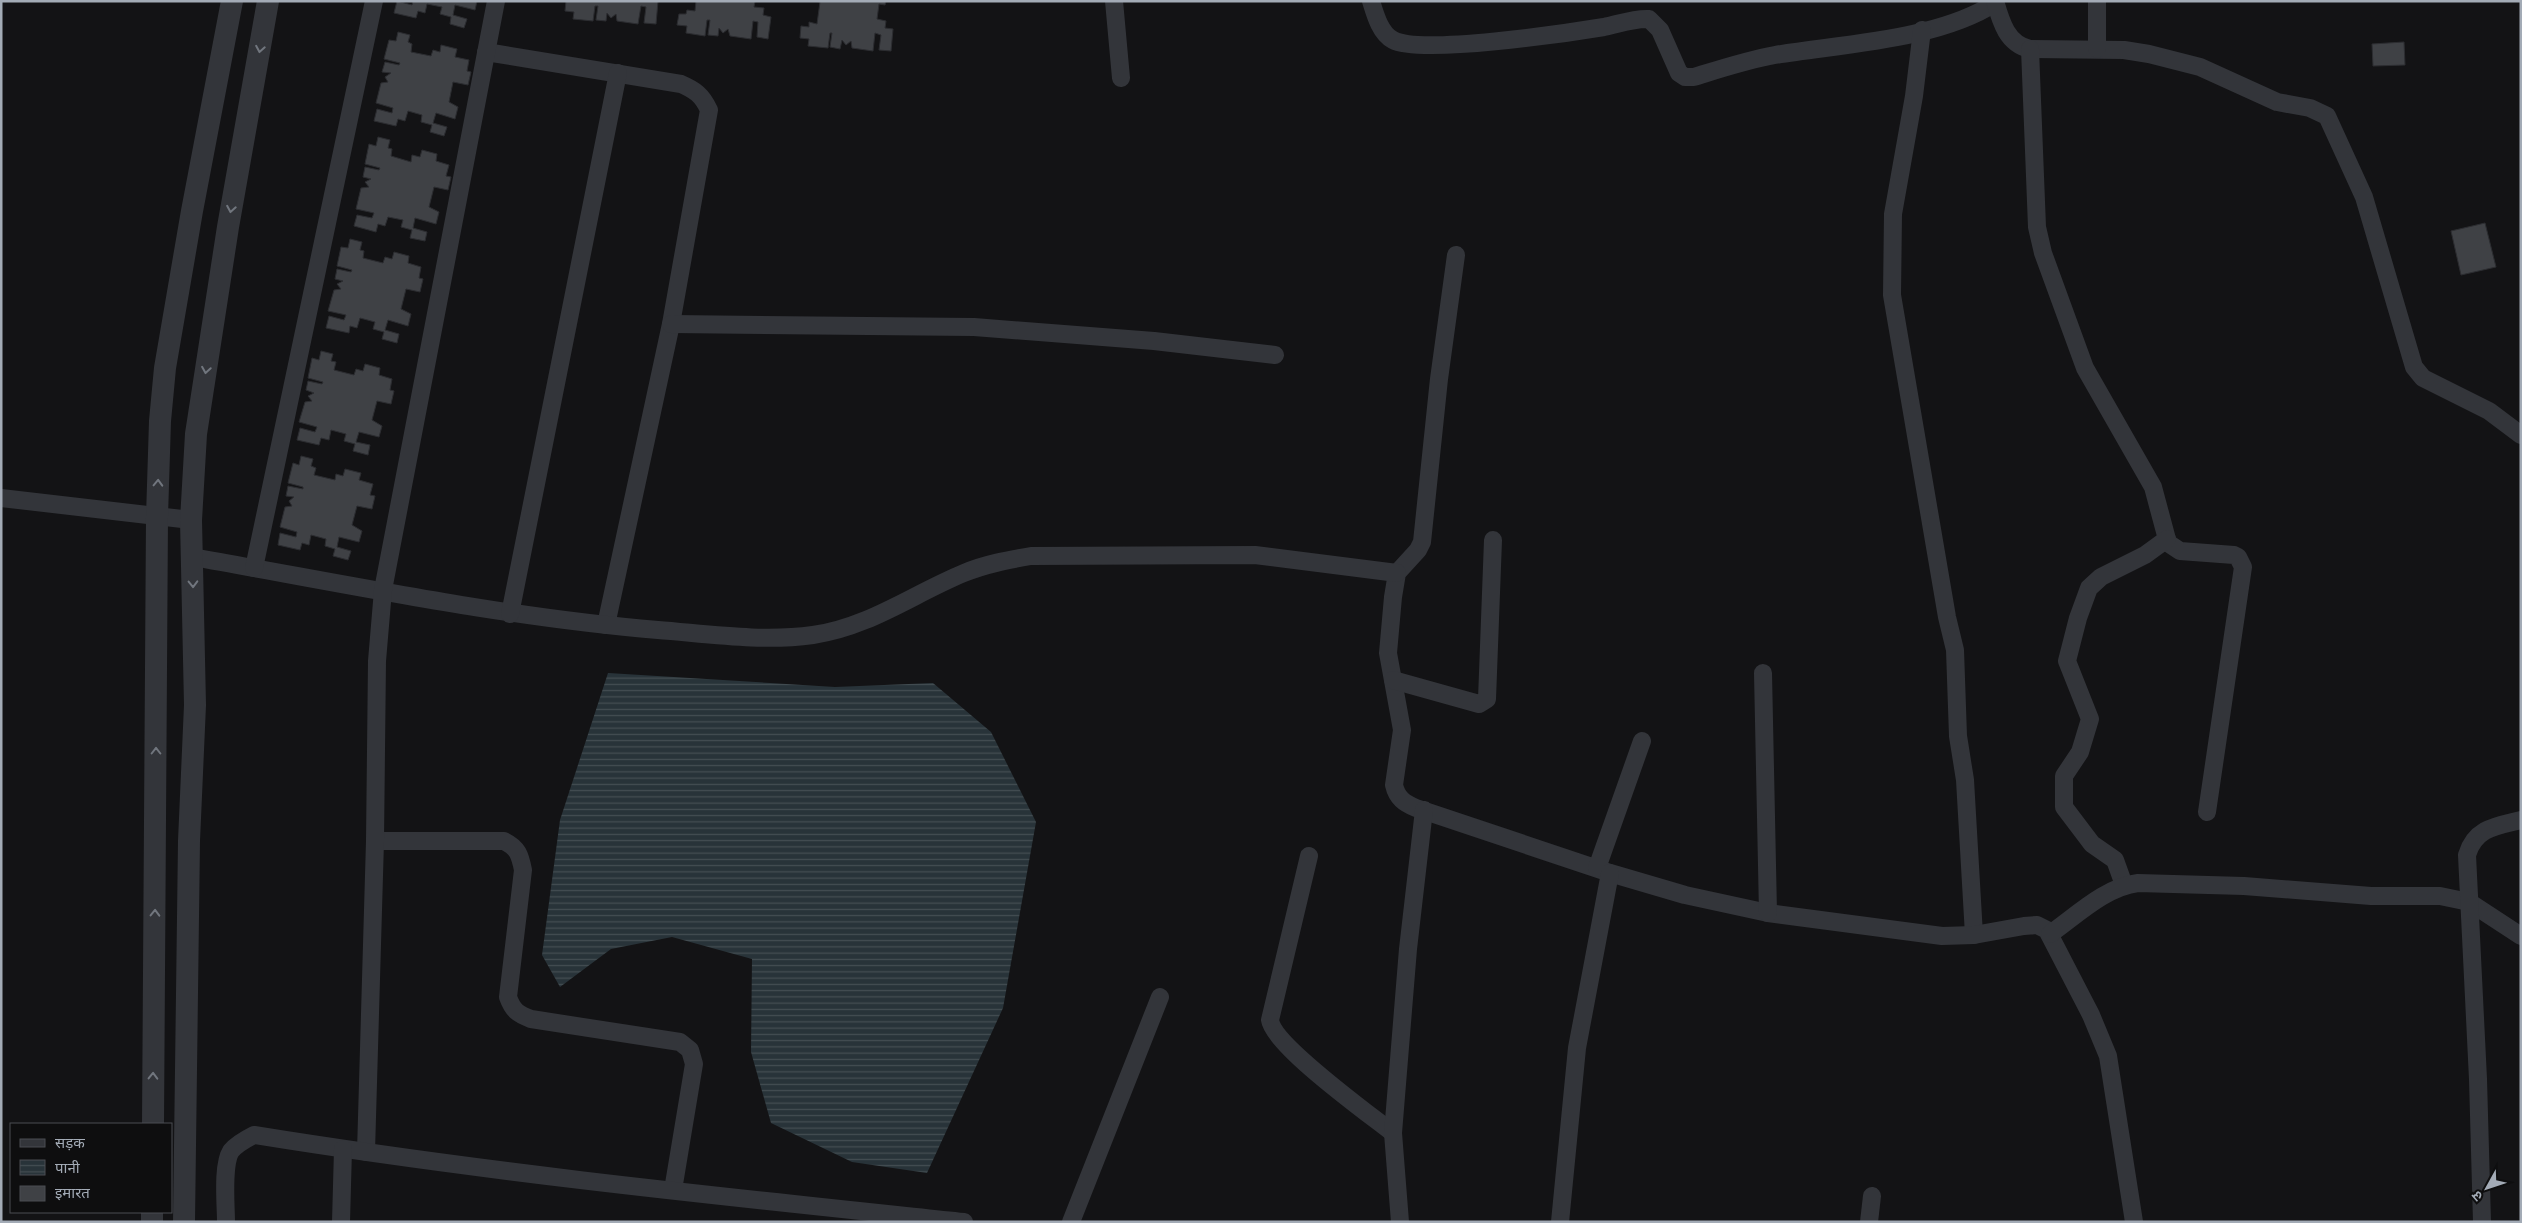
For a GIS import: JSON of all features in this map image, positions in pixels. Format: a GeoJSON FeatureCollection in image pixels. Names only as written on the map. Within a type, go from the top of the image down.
{"type":"FeatureCollection","features":[{"type":"Feature","properties":{"kind":"street"},"geometry":{"type":"LineString","coordinates":[[153,1123],[157,517],[160,420],[165,368],[192,211],[232,1]]}},
{"type":"Feature","properties":{"kind":"street"},"geometry":{"type":"LineString","coordinates":[[184,1222],[189,841],[195,705],[191,520],[196,434],[228,227],[268,1]]}},
{"type":"Feature","properties":{"kind":"street"},"geometry":{"type":"LineString","coordinates":[[254,568],[374,1]]}},
{"type":"Feature","properties":{"kind":"street"},"geometry":{"type":"LineString","coordinates":[[366,1152],[375,841],[377,661],[383,590],[496,1]]}},
{"type":"Feature","properties":{"kind":"street"},"geometry":{"type":"LineString","coordinates":[[1114,1],[1121,78]]}},
{"type":"Feature","properties":{"kind":"street"},"geometry":{"type":"LineString","coordinates":[[1371,1],[1386,35],[1392,40],[1414,45],[1488,42],[1571,32],[1640,18],[1649,19],[1660,30],[1678,73],[1685,77],[1694,77],[1772,56],[1883,40],[1964,18],[1995,2],[2010,38],[2019,46],[2030,49],[2097,49],[2149,54],[2215,74],[2277,102],[2310,108],[2327,116],[2364,197],[2414,367],[2423,378],[2489,411],[2521,434]]}},
{"type":"Feature","properties":{"kind":"street"},"geometry":{"type":"LineString","coordinates":[[2097,1],[2097,49]]}},
{"type":"Feature","properties":{"kind":"street"},"geometry":{"type":"LineString","coordinates":[[1922,30],[1914,96],[1893,214],[1892,295],[1947,617],[1955,642],[1958,736],[1965,786],[1974,935]]}},
{"type":"Feature","properties":{"kind":"street"},"geometry":{"type":"LineString","coordinates":[[2030,49],[2037,227],[2043,253],[2085,368],[2153,486],[2167,539],[2173,548],[2180,551],[2234,555],[2241,561],[2243,567],[2207,812]]}},
{"type":"Feature","properties":{"kind":"street"},"geometry":{"type":"LineString","coordinates":[[486,52],[681,84],[696,91],[704,98],[709,110],[671,324],[606,625]]}},
{"type":"Feature","properties":{"kind":"street"},"geometry":{"type":"LineString","coordinates":[[510,614],[618,73]]}},
{"type":"Feature","properties":{"kind":"street"},"geometry":{"type":"LineString","coordinates":[[1456,255],[1439,379],[1422,542],[1397,573],[1388,645],[1402,730],[1394,785],[1396,793],[1407,804],[1685,895],[1768,912],[1942,936],[1974,935],[2037,925],[2047,930],[2091,1015],[2108,1056],[2134,1222]]}},
{"type":"Feature","properties":{"kind":"street"},"geometry":{"type":"LineString","coordinates":[[671,324],[974,327],[1154,341],[1275,355]]}},
{"type":"Feature","properties":{"kind":"street"},"geometry":{"type":"LineString","coordinates":[[1,498],[191,520]]}},
{"type":"Feature","properties":{"kind":"street"},"geometry":{"type":"LineString","coordinates":[[2124,885],[2115,860],[2092,844],[2064,807],[2064,776],[2080,752],[2090,719],[2067,661],[2078,618],[2089,588],[2101,577],[2145,555],[2167,539]]}},
{"type":"Feature","properties":{"kind":"street"},"geometry":{"type":"LineString","coordinates":[[1394,680],[1479,704],[1487,700],[1494,540]]}},
{"type":"Feature","properties":{"kind":"street"},"geometry":{"type":"LineString","coordinates":[[192,557],[510,614],[606,625],[760,637],[815,634],[870,619],[964,574],[996,562],[1031,556],[1254,555],[1397,573]]}},
{"type":"Feature","properties":{"kind":"street"},"geometry":{"type":"LineString","coordinates":[[1763,674],[1768,912]]}},
{"type":"Feature","properties":{"kind":"street"},"geometry":{"type":"LineString","coordinates":[[1560,1222],[1577,1048],[1604,870],[1642,741]]}},
{"type":"Feature","properties":{"kind":"street"},"geometry":{"type":"LineString","coordinates":[[1400,1222],[1394,1168],[1393,1133],[1408,949],[1424,810]]}},
{"type":"Feature","properties":{"kind":"street"},"geometry":{"type":"LineString","coordinates":[[2482,1222],[2478,1078],[2467,855],[2470,846],[2482,831],[2489,827],[2521,820]]}},
{"type":"Feature","properties":{"kind":"street"},"geometry":{"type":"LineString","coordinates":[[375,841],[504,841],[514,846],[520,854],[524,870],[508,997],[512,1008],[518,1014],[531,1018],[680,1042],[690,1050],[694,1064],[673,1190]]}},
{"type":"Feature","properties":{"kind":"street"},"geometry":{"type":"LineString","coordinates":[[1309,856],[1270,1020],[1271,1027],[1288,1047],[1393,1133]]}},
{"type":"Feature","properties":{"kind":"street"},"geometry":{"type":"LineString","coordinates":[[2050,934],[2124,885],[2244,886],[2372,896],[2440,896],[2469,902],[2521,936]]}},
{"type":"Feature","properties":{"kind":"street"},"geometry":{"type":"LineString","coordinates":[[1071,1222],[1160,998]]}},
{"type":"Feature","properties":{"kind":"street"},"geometry":{"type":"LineString","coordinates":[[226,1222],[227,1162],[231,1152],[239,1143],[254,1135],[343,1149],[673,1190],[964,1222]]}},
{"type":"Feature","properties":{"kind":"street"},"geometry":{"type":"LineString","coordinates":[[341,1222],[343,1149]]}},
{"type":"Feature","properties":{"kind":"street"},"geometry":{"type":"LineString","coordinates":[[1868,1222],[1872,1196]]}},
{"type":"Feature","properties":{"kind":"water"},"geometry":{"type":"Polygon","coordinates":[[[608,673],[835,687],[933,683],[991,732],[1036,822],[1003,1008],[927,1173],[852,1162],[771,1123],[751,1052],[752,959],[672,937],[611,949],[560,987],[542,955],[560,820],[608,673]]]}},
{"type":"Feature","properties":{"kind":"building"},"geometry":{"type":"Polygon","coordinates":[[[397,1],[412,5],[413,1],[477,1],[475,10],[455,5],[453,15],[467,19],[464,28],[450,24],[451,17],[440,14],[442,7],[427,4],[425,13],[418,11],[416,18],[394,13],[397,1]]]}},
{"type":"Feature","properties":{"kind":"building"},"geometry":{"type":"Polygon","coordinates":[[[566,1],[658,1],[656,24],[644,23],[646,7],[641,6],[638,24],[617,21],[616,14],[611,18],[607,13],[606,21],[596,20],[598,6],[595,6],[593,21],[573,19],[574,12],[565,11],[566,1]]]}},
{"type":"Feature","properties":{"kind":"building"},"geometry":{"type":"Polygon","coordinates":[[[696,1],[755,1],[754,7],[764,8],[763,15],[771,17],[768,39],[757,37],[758,22],[753,21],[751,39],[730,36],[728,29],[723,33],[719,28],[718,36],[708,35],[710,20],[707,20],[705,36],[686,33],[687,26],[677,25],[679,14],[686,14],[687,10],[695,11],[696,1]]]}},
{"type":"Feature","properties":{"kind":"building"},"geometry":{"type":"Polygon","coordinates":[[[814,1],[886,1],[885,5],[879,4],[877,19],[886,21],[885,28],[893,29],[891,51],[879,50],[881,35],[875,33],[873,51],[852,48],[851,41],[846,45],[842,40],[840,49],[830,47],[832,33],[830,33],[828,48],[808,46],[809,39],[800,38],[801,26],[809,27],[809,22],[817,24],[820,2],[814,1]]]}},
{"type":"Feature","properties":{"kind":"building"},"geometry":{"type":"Polygon","coordinates":[[[398,32],[410,35],[408,42],[412,44],[411,52],[431,56],[433,50],[440,52],[441,45],[457,49],[455,57],[469,60],[467,71],[471,72],[468,85],[453,82],[449,102],[458,107],[455,119],[436,113],[433,123],[447,127],[444,136],[430,132],[432,125],[421,122],[422,115],[408,111],[405,121],[398,119],[396,126],[374,121],[377,109],[392,113],[393,108],[376,103],[381,83],[388,82],[385,77],[391,73],[382,72],[385,62],[399,65],[400,63],[384,59],[389,40],[396,41],[398,32]]]}},
{"type":"Feature","properties":{"kind":"building"},"geometry":{"type":"Polygon","coordinates":[[[2404,42],[2405,65],[2373,66],[2372,44],[2404,42]]]}},
{"type":"Feature","properties":{"kind":"building"},"geometry":{"type":"Polygon","coordinates":[[[378,137],[390,140],[388,148],[392,149],[391,156],[411,162],[412,155],[420,157],[422,150],[437,154],[436,161],[449,165],[446,176],[451,177],[448,190],[434,187],[429,207],[439,212],[436,224],[415,218],[413,228],[427,232],[425,241],[410,238],[412,230],[401,227],[403,220],[388,217],[385,226],[378,224],[376,232],[354,226],[357,215],[372,218],[374,213],[356,209],[361,188],[369,187],[365,182],[371,179],[363,177],[365,167],[379,170],[380,168],[365,164],[369,144],[376,146],[378,137]]]}},
{"type":"Feature","properties":{"kind":"building"},"geometry":{"type":"Polygon","coordinates":[[[2485,223],[2496,267],[2461,275],[2451,231],[2485,223]]]}},
{"type":"Feature","properties":{"kind":"building"},"geometry":{"type":"Polygon","coordinates":[[[350,239],[362,242],[360,250],[364,251],[363,258],[383,263],[385,257],[392,259],[394,252],[409,256],[408,263],[421,267],[419,278],[423,279],[420,292],[406,289],[401,309],[411,314],[408,326],[388,320],[385,330],[399,334],[397,343],[382,339],[384,332],[373,329],[375,322],[360,318],[357,328],[350,326],[349,333],[326,328],[329,316],[344,320],[346,315],[328,311],[334,290],[341,289],[337,284],[343,281],[335,279],[337,269],[351,272],[352,270],[337,266],[341,247],[348,248],[350,239]]]}},
{"type":"Feature","properties":{"kind":"building"},"geometry":{"type":"Polygon","coordinates":[[[321,351],[333,354],[331,361],[336,362],[334,370],[354,375],[356,369],[363,371],[365,364],[380,368],[379,375],[392,379],[390,390],[394,391],[391,404],[377,401],[372,420],[382,426],[379,437],[359,432],[356,442],[370,445],[368,455],[353,451],[355,444],[344,441],[346,434],[331,430],[329,440],[321,438],[319,445],[297,440],[300,428],[315,432],[317,427],[299,422],[305,402],[312,401],[308,396],[314,393],[306,390],[308,381],[322,384],[323,382],[308,378],[312,358],[319,360],[321,351]]]}},
{"type":"Feature","properties":{"kind":"building"},"geometry":{"type":"Polygon","coordinates":[[[301,456],[313,459],[311,466],[316,468],[314,475],[335,480],[336,474],[343,476],[345,469],[361,473],[359,480],[373,484],[370,495],[375,496],[372,509],[357,506],[352,525],[362,531],[359,542],[339,537],[337,547],[351,551],[348,560],[333,556],[335,549],[325,546],[326,539],[311,535],[309,545],[302,543],[300,550],[278,545],[280,533],[296,537],[297,532],[280,527],[285,507],[292,506],[289,501],[294,497],[286,496],[288,486],[303,489],[303,487],[288,483],[293,463],[299,465],[301,456]]]}}]}
